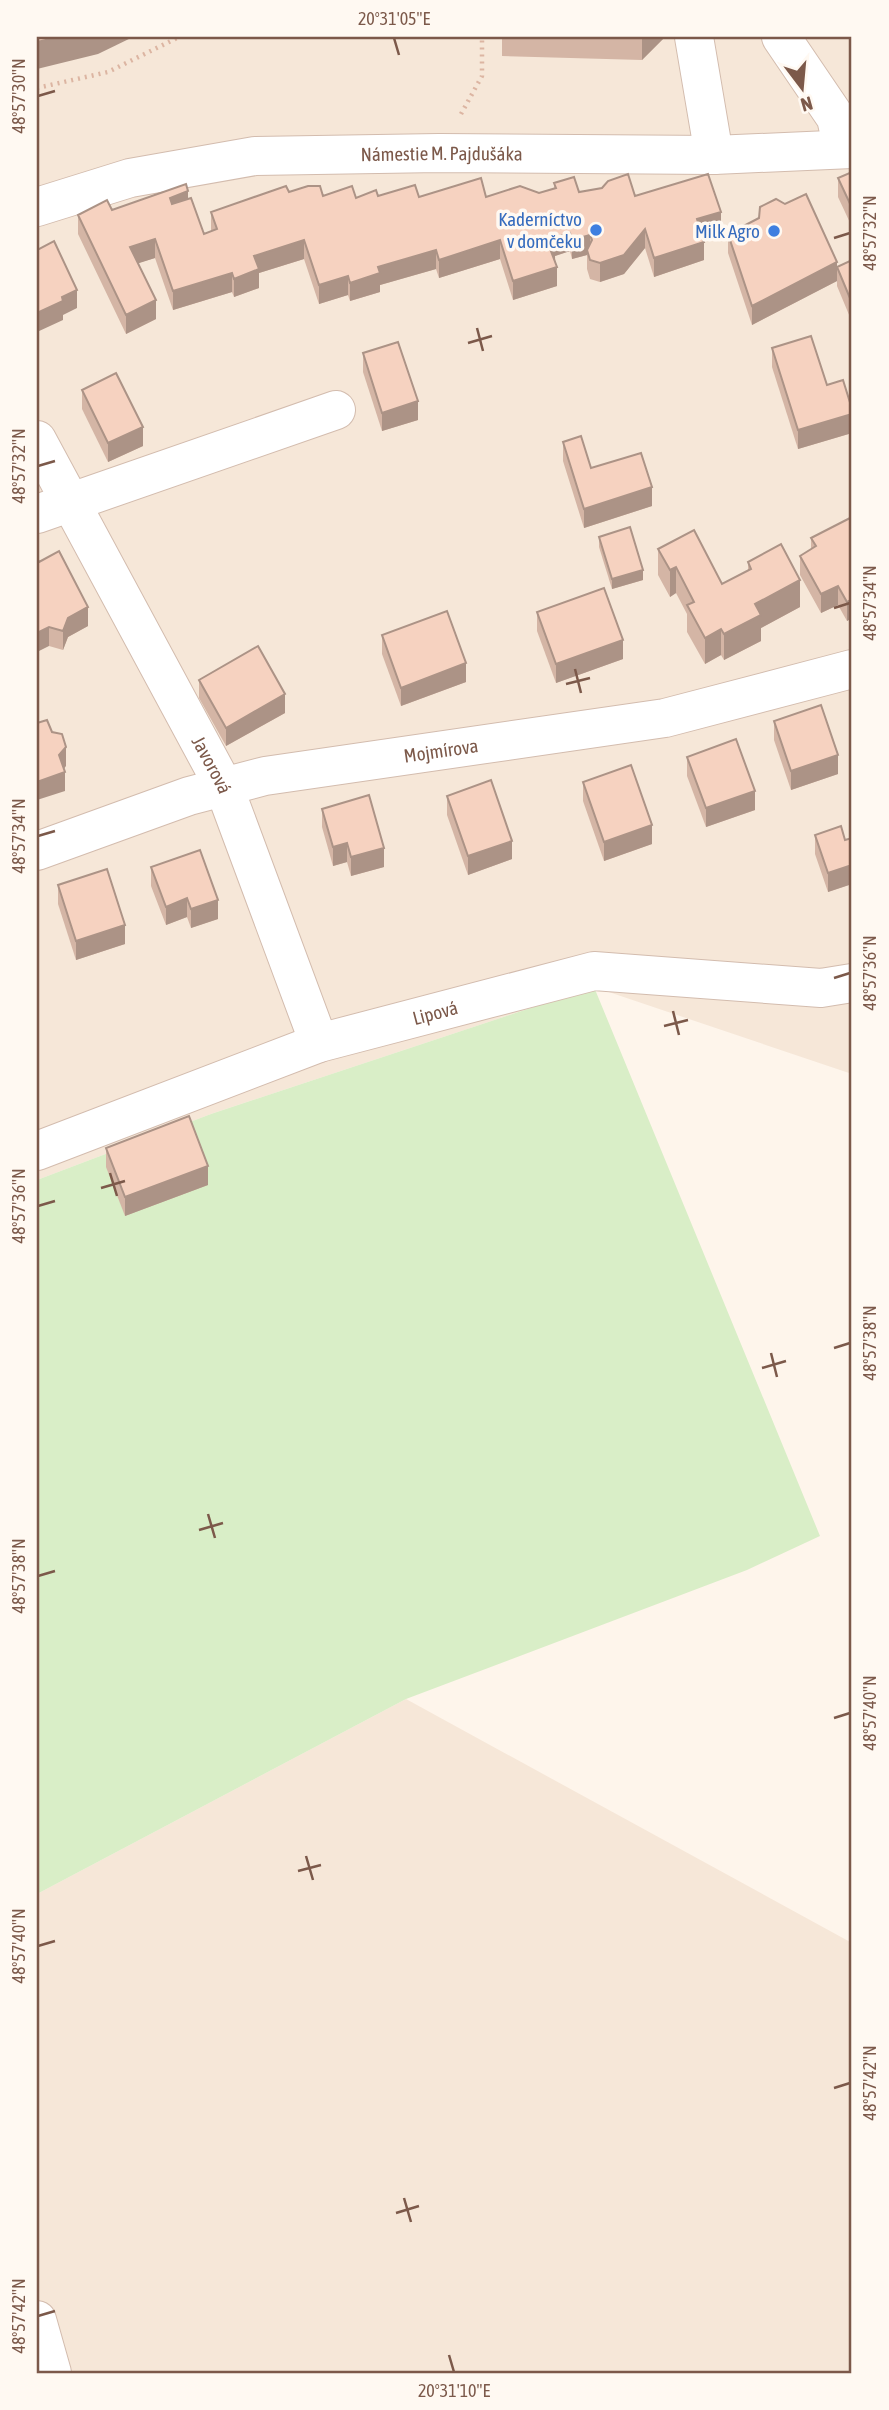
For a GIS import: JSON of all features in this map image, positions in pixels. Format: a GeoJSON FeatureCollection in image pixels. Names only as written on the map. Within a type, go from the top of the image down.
{"type":"FeatureCollection","features":[{"type":"Feature","properties":{"kind":"street"},"geometry":{"type":"LineString","coordinates":[[694,37],[714,155]]}},
{"type":"Feature","properties":{"kind":"street"},"geometry":{"type":"LineString","coordinates":[[781,37],[835,118],[848,149]]}},
{"type":"Feature","properties":{"kind":"street","name":"Námestie M. Pajdušáka"},"geometry":{"type":"LineString","coordinates":[[37,207],[130,178],[255,156],[439,153],[714,155],[848,149]]}},
{"type":"Feature","properties":{"kind":"street"},"geometry":{"type":"LineString","coordinates":[[54,509],[336,410]]}},
{"type":"Feature","properties":{"kind":"street","name":"Javorová"},"geometry":{"type":"LineString","coordinates":[[37,440],[54,509],[224,787],[319,1043]]}},
{"type":"Feature","properties":{"kind":"street","name":"Mojmírova"},"geometry":{"type":"LineString","coordinates":[[37,851],[189,796],[265,776],[665,718],[852,668]]}},
{"type":"Feature","properties":{"kind":"street","name":"Lipová"},"geometry":{"type":"LineString","coordinates":[[37,1152],[319,1043],[594,971],[821,988],[852,983]]}},
{"type":"Feature","properties":{"kind":"street"},"geometry":{"type":"LineString","coordinates":[[37,2320],[52,2373]]}},
{"type":"Feature","properties":{"kind":"path"},"geometry":{"type":"LineString","coordinates":[[37,88],[108,72],[179,37]]}},
{"type":"Feature","properties":{"kind":"path"},"geometry":{"type":"LineString","coordinates":[[482,37],[482,76]]}},
{"type":"Feature","properties":{"kind":"shaded area"},"geometry":{"type":"Polygon","coordinates":[[[37,37],[852,37],[852,1074],[594,987],[211,1114],[37,1180],[37,37]]]}},
{"type":"Feature","properties":{"kind":"shaded area"},"geometry":{"type":"Polygon","coordinates":[[[406,1699],[852,1943],[852,2373],[37,2373],[37,1894],[406,1699]]]}},
{"type":"Feature","properties":{"kind":"green space"},"geometry":{"type":"Polygon","coordinates":[[[594,987],[820,1536],[747,1570],[406,1699],[37,1894],[37,1180],[211,1114],[594,987]]]}},
{"type":"Feature","properties":{"kind":"building"},"geometry":{"type":"Polygon","coordinates":[[[37,37],[59,37],[37,42],[37,37]]]}},
{"type":"Feature","properties":{"kind":"building"},"geometry":{"type":"Polygon","coordinates":[[[852,172],[852,208],[838,178],[852,172]]]}},
{"type":"Feature","properties":{"kind":"building"},"geometry":{"type":"Polygon","coordinates":[[[628,174],[635,196],[708,174],[721,212],[697,219],[704,242],[654,258],[645,229],[624,255],[600,263],[590,260],[587,250],[592,240],[590,235],[572,240],[570,233],[553,238],[555,244],[549,246],[557,267],[513,281],[500,240],[439,260],[436,250],[378,267],[380,273],[350,283],[348,276],[319,285],[304,240],[254,256],[259,269],[234,279],[232,273],[173,291],[155,239],[130,247],[156,300],[126,315],[78,215],[107,200],[112,210],[186,184],[188,191],[170,198],[172,204],[191,198],[204,234],[217,229],[211,212],[286,186],[289,192],[308,186],[320,186],[323,196],[352,186],[356,198],[376,190],[378,196],[415,185],[419,197],[481,178],[486,197],[520,186],[539,193],[556,188],[554,183],[574,177],[579,192],[602,188],[608,181],[628,174]]]}},
{"type":"Feature","properties":{"kind":"building"},"geometry":{"type":"Polygon","coordinates":[[[806,194],[837,262],[752,306],[728,234],[759,218],[760,207],[776,199],[785,204],[806,194]]]}},
{"type":"Feature","properties":{"kind":"building"},"geometry":{"type":"Polygon","coordinates":[[[54,241],[77,290],[62,297],[63,301],[37,313],[37,250],[54,241]]]}},
{"type":"Feature","properties":{"kind":"building"},"geometry":{"type":"Polygon","coordinates":[[[852,260],[852,303],[837,267],[852,260]]]}},
{"type":"Feature","properties":{"kind":"building"},"geometry":{"type":"Polygon","coordinates":[[[811,336],[827,385],[843,380],[852,414],[798,430],[772,348],[811,336]]]}},
{"type":"Feature","properties":{"kind":"building"},"geometry":{"type":"Polygon","coordinates":[[[398,342],[418,401],[382,413],[363,353],[398,342]]]}},
{"type":"Feature","properties":{"kind":"building"},"geometry":{"type":"Polygon","coordinates":[[[116,373],[143,427],[108,443],[82,390],[116,373]]]}},
{"type":"Feature","properties":{"kind":"building"},"geometry":{"type":"Polygon","coordinates":[[[581,436],[591,468],[641,453],[652,487],[584,509],[563,442],[581,436]]]}},
{"type":"Feature","properties":{"kind":"building"},"geometry":{"type":"Polygon","coordinates":[[[852,517],[852,599],[847,602],[838,586],[821,594],[800,556],[816,546],[811,538],[852,517]]]}},
{"type":"Feature","properties":{"kind":"building"},"geometry":{"type":"Polygon","coordinates":[[[630,527],[643,570],[612,579],[599,537],[630,527]]]}},
{"type":"Feature","properties":{"kind":"building"},"geometry":{"type":"Polygon","coordinates":[[[694,530],[722,584],[751,569],[748,562],[781,544],[800,580],[755,604],[761,615],[724,634],[721,629],[705,638],[687,605],[694,602],[676,567],[670,570],[658,549],[694,530]]]}},
{"type":"Feature","properties":{"kind":"building"},"geometry":{"type":"Polygon","coordinates":[[[59,551],[88,607],[68,618],[63,631],[49,627],[37,633],[37,558],[39,562],[59,551]]]}},
{"type":"Feature","properties":{"kind":"building"},"geometry":{"type":"Polygon","coordinates":[[[604,588],[623,640],[556,664],[537,612],[604,588]]]}},
{"type":"Feature","properties":{"kind":"building"},"geometry":{"type":"Polygon","coordinates":[[[447,611],[466,663],[401,688],[382,635],[447,611]]]}},
{"type":"Feature","properties":{"kind":"building"},"geometry":{"type":"Polygon","coordinates":[[[258,646],[285,694],[226,728],[199,680],[258,646]]]}},
{"type":"Feature","properties":{"kind":"building"},"geometry":{"type":"Polygon","coordinates":[[[821,705],[838,755],[791,771],[774,721],[821,705]]]}},
{"type":"Feature","properties":{"kind":"building"},"geometry":{"type":"Polygon","coordinates":[[[47,720],[52,732],[62,734],[66,747],[59,755],[65,772],[37,782],[37,723],[47,720]]]}},
{"type":"Feature","properties":{"kind":"building"},"geometry":{"type":"Polygon","coordinates":[[[736,739],[755,791],[706,808],[687,757],[736,739]]]}},
{"type":"Feature","properties":{"kind":"building"},"geometry":{"type":"Polygon","coordinates":[[[631,765],[652,825],[604,842],[583,782],[631,765]]]}},
{"type":"Feature","properties":{"kind":"building"},"geometry":{"type":"Polygon","coordinates":[[[491,780],[512,841],[468,856],[447,796],[491,780]]]}},
{"type":"Feature","properties":{"kind":"building"},"geometry":{"type":"Polygon","coordinates":[[[369,795],[384,848],[351,857],[347,843],[333,847],[322,809],[369,795]]]}},
{"type":"Feature","properties":{"kind":"building"},"geometry":{"type":"Polygon","coordinates":[[[841,826],[845,840],[852,838],[852,865],[828,873],[815,835],[841,826]]]}},
{"type":"Feature","properties":{"kind":"building"},"geometry":{"type":"Polygon","coordinates":[[[200,850],[218,900],[191,909],[187,898],[166,907],[151,867],[200,850]]]}},
{"type":"Feature","properties":{"kind":"building"},"geometry":{"type":"Polygon","coordinates":[[[107,869],[125,925],[76,941],[58,885],[107,869]]]}},
{"type":"Feature","properties":{"kind":"building"},"geometry":{"type":"Polygon","coordinates":[[[189,1116],[208,1166],[125,1197],[106,1148],[189,1116]]]}},
{"type":"Feature","properties":{"kind":"place","name":"Kaderníctvo v domčeku"},"geometry":{"type":"Point","coordinates":[596,230]}},
{"type":"Feature","properties":{"kind":"place","name":"Milk Agro"},"geometry":{"type":"Point","coordinates":[774,231]}}]}
